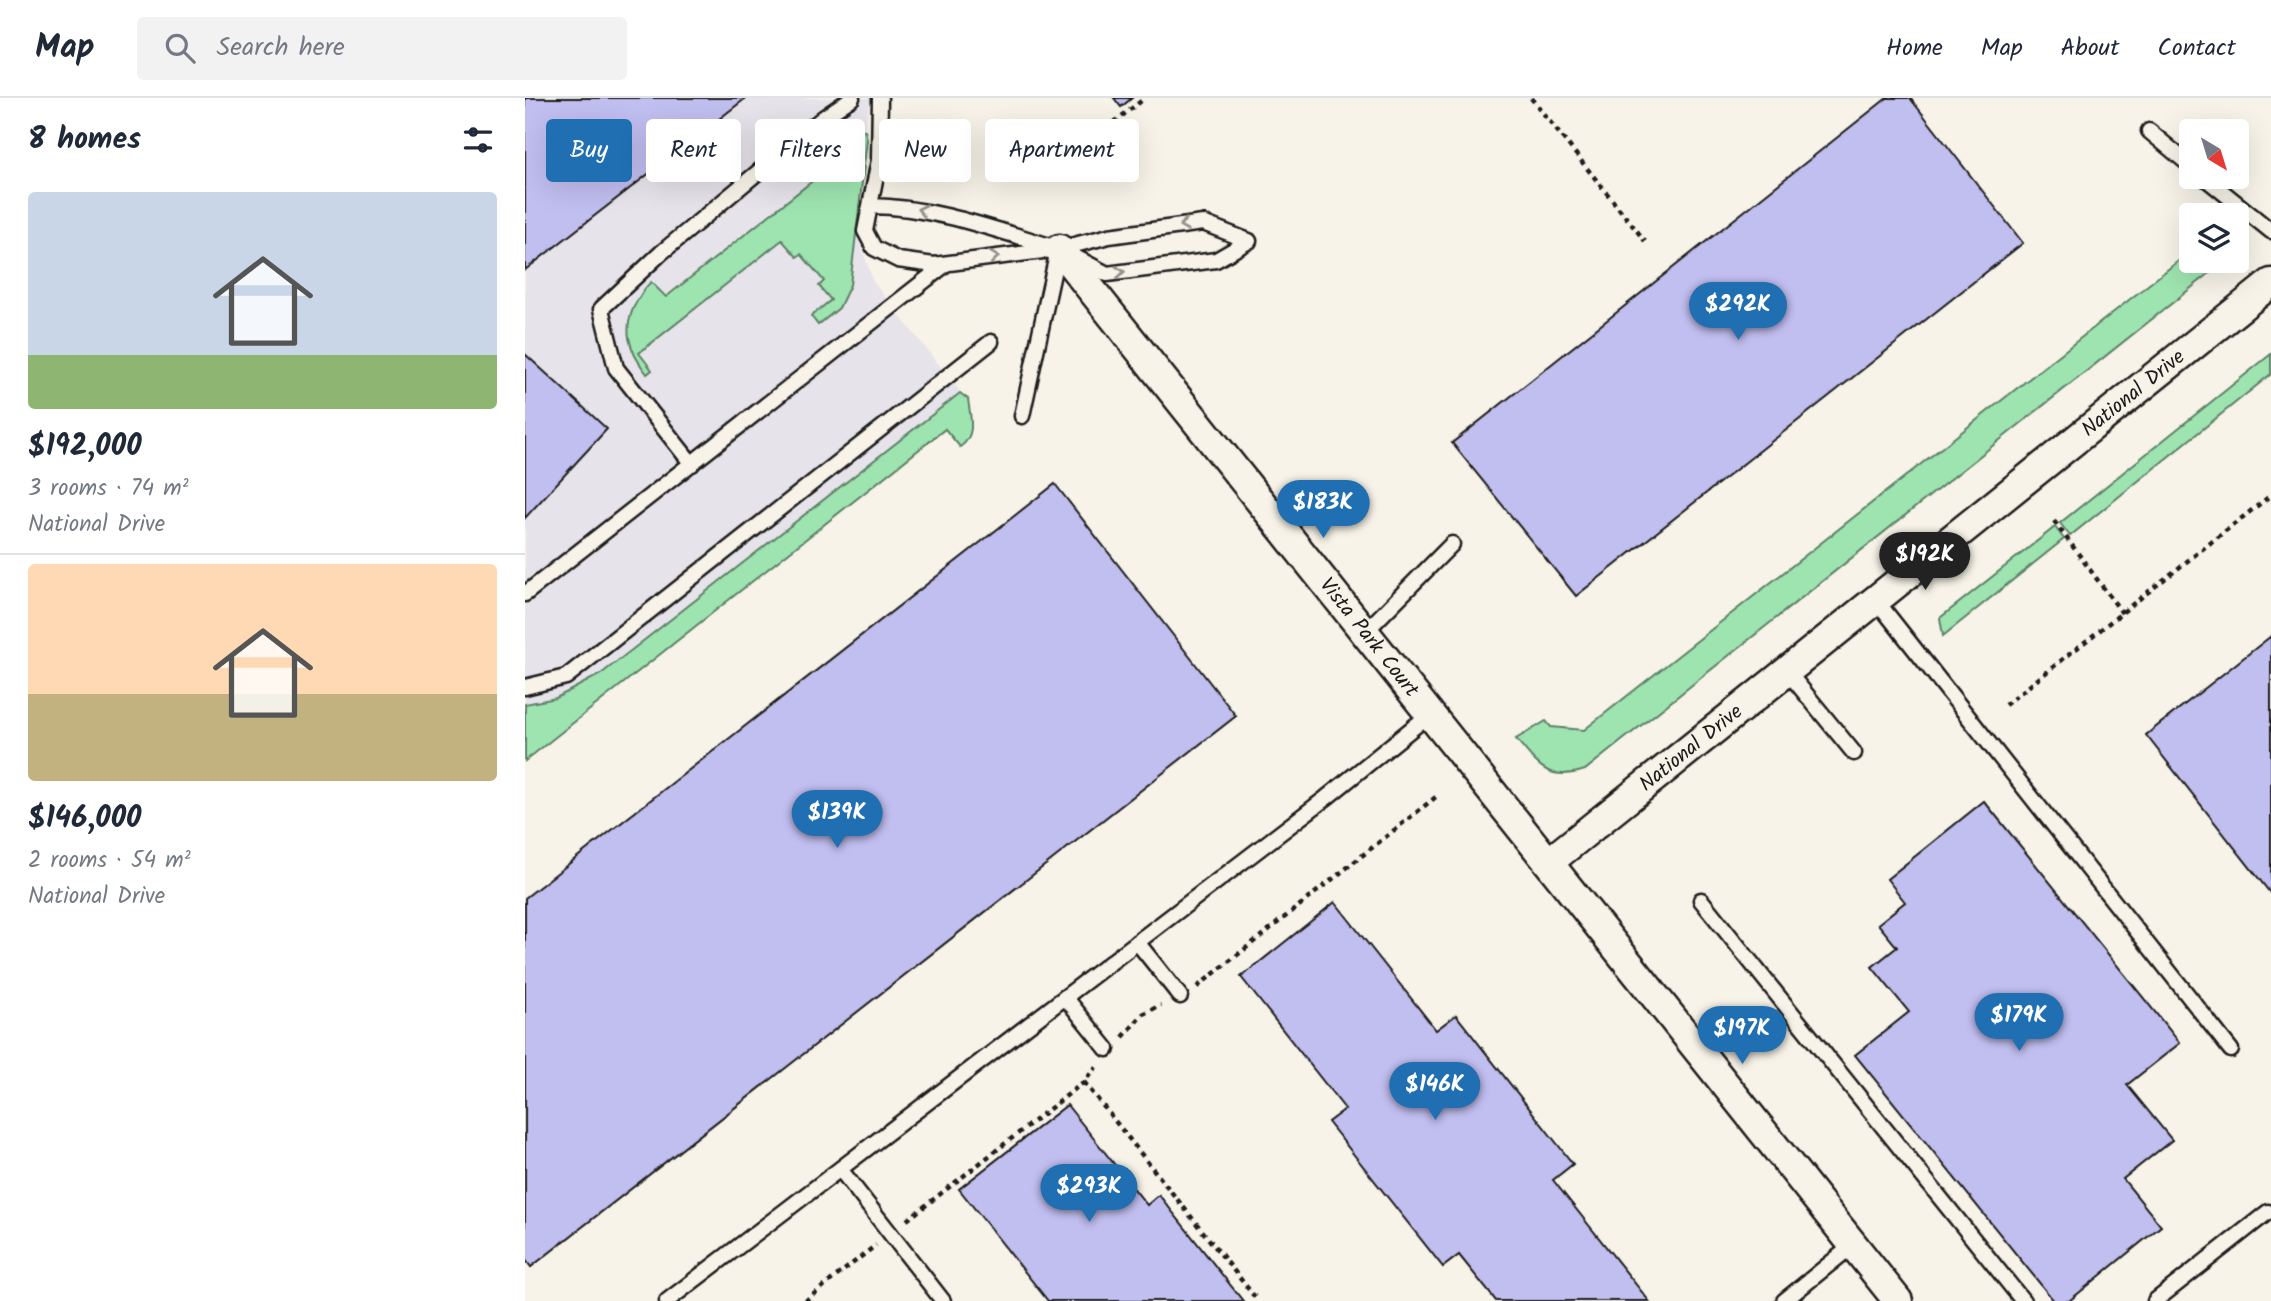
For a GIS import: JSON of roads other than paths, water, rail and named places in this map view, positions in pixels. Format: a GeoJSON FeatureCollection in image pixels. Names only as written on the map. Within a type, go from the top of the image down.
{"type":"FeatureCollection","features":[{"type":"Feature","properties":{"kind":"street","name":"Vista Park Court"},"geometry":{"type":"LineString","coordinates":[[1059,248],[1549,862]]}},
{"type":"Feature","properties":{"kind":"street","name":"National Drive"},"geometry":{"type":"LineString","coordinates":[[1549,862],[2271,283]]}},
{"type":"Feature","properties":{"kind":"street"},"geometry":{"type":"LineString","coordinates":[[1549,862],[1898,1301]]}},
{"type":"Feature","properties":{"kind":"lane"},"geometry":{"type":"LineString","coordinates":[[692,464],[616,368],[601,309],[671,245],[824,118],[852,98]]}},
{"type":"Feature","properties":{"kind":"lane"},"geometry":{"type":"LineString","coordinates":[[871,206],[904,206],[944,214],[1059,248],[1107,274],[1216,260],[1249,241],[1203,223],[1109,236],[1059,248],[934,265],[898,260],[874,248],[865,232],[879,160],[880,98]]}},
{"type":"Feature","properties":{"kind":"lane"},"geometry":{"type":"LineString","coordinates":[[2149,131],[2179,156]]}},
{"type":"Feature","properties":{"kind":"lane"},"geometry":{"type":"LineString","coordinates":[[2219,189],[2271,232]]}},
{"type":"Feature","properties":{"kind":"lane"},"geometry":{"type":"LineString","coordinates":[[1021,416],[1059,248]]}},
{"type":"Feature","properties":{"kind":"lane"},"geometry":{"type":"LineString","coordinates":[[525,594],[947,263]]}},
{"type":"Feature","properties":{"kind":"lane"},"geometry":{"type":"LineString","coordinates":[[525,687],[566,677],[991,342]]}},
{"type":"Feature","properties":{"kind":"lane"},"geometry":{"type":"LineString","coordinates":[[1365,632],[1452,544]]}},
{"type":"Feature","properties":{"kind":"lane"},"geometry":{"type":"LineString","coordinates":[[1876,600],[2231,1049]]}},
{"type":"Feature","properties":{"kind":"lane"},"geometry":{"type":"LineString","coordinates":[[1787,671],[1854,753]]}},
{"type":"Feature","properties":{"kind":"lane"},"geometry":{"type":"LineString","coordinates":[[667,1301],[1326,798],[1430,714]]}},
{"type":"Feature","properties":{"kind":"lane"},"geometry":{"type":"LineString","coordinates":[[1701,900],[2023,1301]]}},
{"type":"Feature","properties":{"kind":"lane"},"geometry":{"type":"LineString","coordinates":[[1137,942],[1180,996]]}},
{"type":"Feature","properties":{"kind":"lane"},"geometry":{"type":"LineString","coordinates":[[1065,997],[1107,1049]]}},
{"type":"Feature","properties":{"kind":"lane"},"geometry":{"type":"LineString","coordinates":[[840,1169],[943,1301]]}},
{"type":"Feature","properties":{"kind":"lane"},"geometry":{"type":"LineString","coordinates":[[2155,1301],[2268,1212]]}},
{"type":"Feature","properties":{"kind":"lane"},"geometry":{"type":"LineString","coordinates":[[1784,1301],[1853,1245]]}}]}
